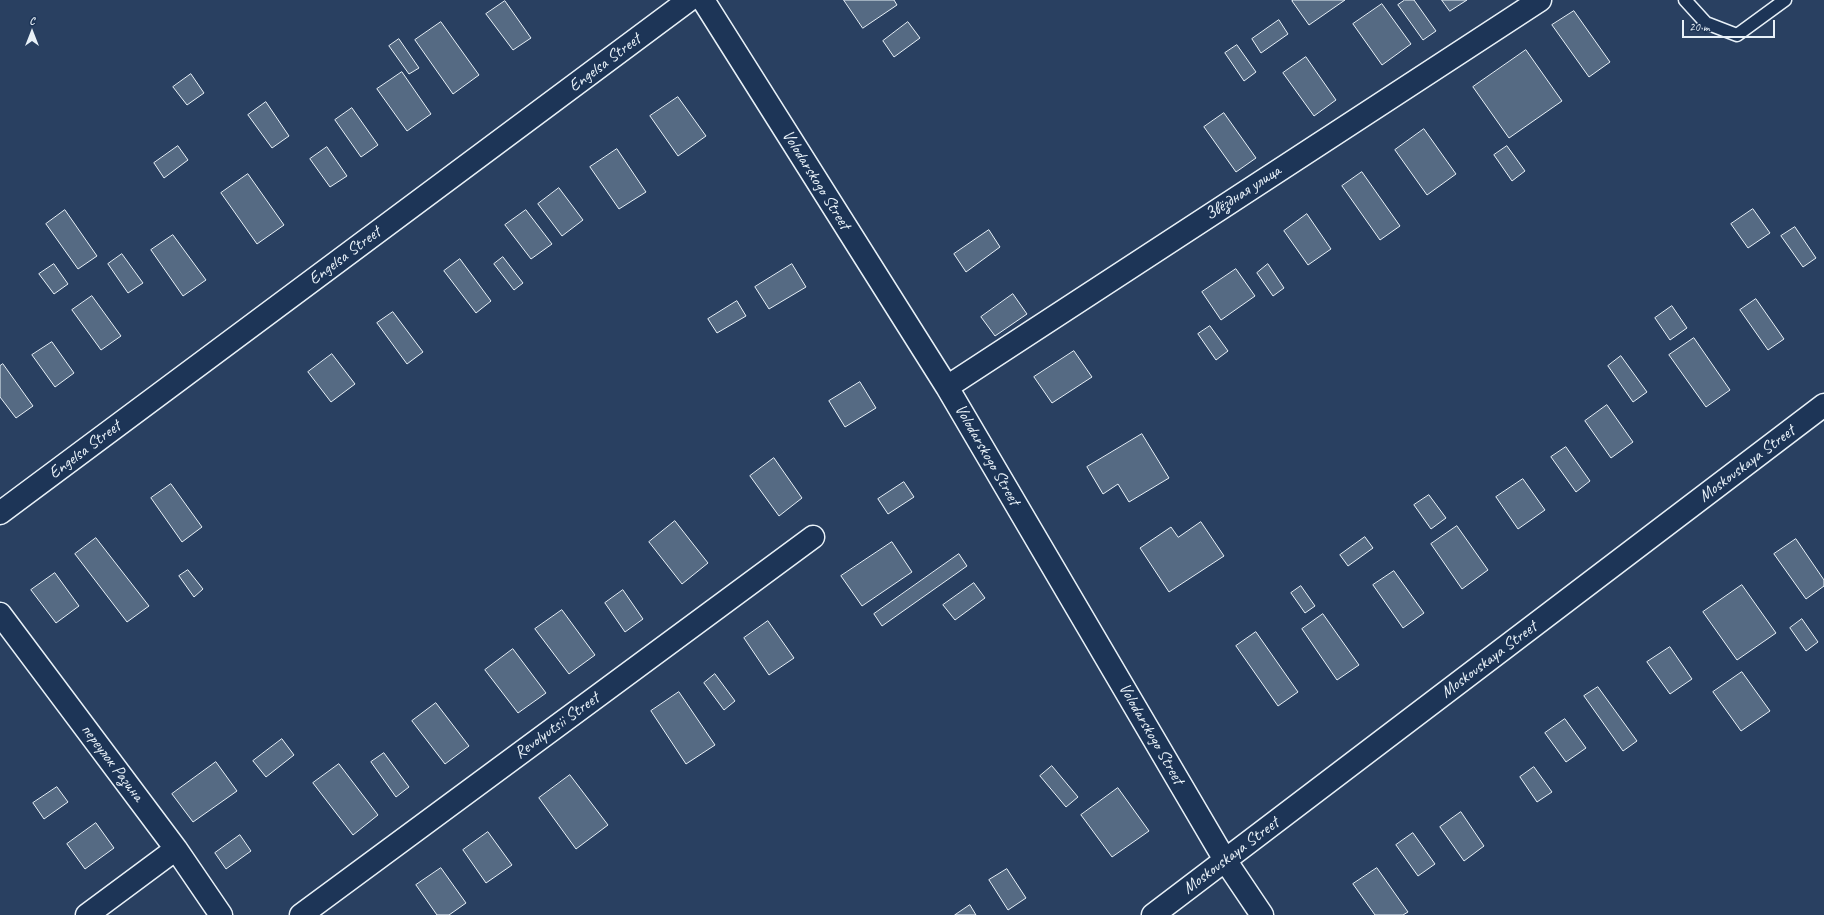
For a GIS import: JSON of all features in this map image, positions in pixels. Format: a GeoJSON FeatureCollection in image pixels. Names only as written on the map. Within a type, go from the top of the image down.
{"type":"FeatureCollection","features":[{"type":"Feature","properties":{"kind":"street","name":"Engelsa Street"},"geometry":{"type":"LineString","coordinates":[[0,513],[689,0]]}},
{"type":"Feature","properties":{"kind":"street","name":"Volodarskogo Street"},"geometry":{"type":"LineString","coordinates":[[703,0],[947,387],[1225,860],[1262,915]]}},
{"type":"Feature","properties":{"kind":"street","name":"Звёздная улица"},"geometry":{"type":"LineString","coordinates":[[947,387],[1540,0]]}},
{"type":"Feature","properties":{"kind":"street","name":"Moskovskaya Street"},"geometry":{"type":"LineString","coordinates":[[1153,915],[1824,405]]}},
{"type":"Feature","properties":{"kind":"street","name":"Revolyutsii Street"},"geometry":{"type":"LineString","coordinates":[[301,915],[814,537]]}},
{"type":"Feature","properties":{"kind":"street","name":"переулок Разина"},"geometry":{"type":"LineString","coordinates":[[0,614],[176,849],[221,915]]}},
{"type":"Feature","properties":{"kind":"street"},"geometry":{"type":"LineString","coordinates":[[87,915],[176,849]]}},
{"type":"Feature","properties":{"kind":"lane"},"geometry":{"type":"LineString","coordinates":[[1685,0],[1706,23],[1737,35],[1785,0]]}},
{"type":"Feature","properties":{"kind":"building"},"geometry":{"type":"Polygon","coordinates":[[[844,0],[894,0],[897,5],[863,28],[844,0]]]}},
{"type":"Feature","properties":{"kind":"building"},"geometry":{"type":"Polygon","coordinates":[[[1345,0],[1309,25],[1292,1],[1345,0]]]}},
{"type":"Feature","properties":{"kind":"building"},"geometry":{"type":"Polygon","coordinates":[[[1405,0],[1414,0],[1436,31],[1423,40],[1398,5],[1405,0]]]}},
{"type":"Feature","properties":{"kind":"building"},"geometry":{"type":"Polygon","coordinates":[[[1442,0],[1467,0],[1450,11],[1442,0]]]}},
{"type":"Feature","properties":{"kind":"building"},"geometry":{"type":"Polygon","coordinates":[[[505,1],[531,38],[513,50],[486,14],[505,1]]]}},
{"type":"Feature","properties":{"kind":"building"},"geometry":{"type":"Polygon","coordinates":[[[1382,4],[1411,44],[1382,65],[1353,24],[1382,4]]]}},
{"type":"Feature","properties":{"kind":"building"},"geometry":{"type":"Polygon","coordinates":[[[1574,11],[1610,62],[1589,77],[1552,25],[1574,11]]]}},
{"type":"Feature","properties":{"kind":"building"},"geometry":{"type":"Polygon","coordinates":[[[1279,20],[1288,34],[1261,53],[1252,39],[1279,20]]]}},
{"type":"Feature","properties":{"kind":"building"},"geometry":{"type":"Polygon","coordinates":[[[441,22],[479,75],[453,94],[415,40],[441,22]]]}},
{"type":"Feature","properties":{"kind":"building"},"geometry":{"type":"Polygon","coordinates":[[[908,22],[920,38],[894,57],[883,41],[908,22]]]}},
{"type":"Feature","properties":{"kind":"building"},"geometry":{"type":"Polygon","coordinates":[[[399,39],[419,68],[409,74],[389,46],[399,39]]]}},
{"type":"Feature","properties":{"kind":"building"},"geometry":{"type":"Polygon","coordinates":[[[1237,45],[1256,72],[1244,81],[1225,53],[1237,45]]]}},
{"type":"Feature","properties":{"kind":"building"},"geometry":{"type":"Polygon","coordinates":[[[1526,50],[1562,101],[1509,138],[1473,87],[1526,50]]]}},
{"type":"Feature","properties":{"kind":"building"},"geometry":{"type":"Polygon","coordinates":[[[1306,57],[1336,100],[1314,116],[1283,73],[1306,57]]]}},
{"type":"Feature","properties":{"kind":"building"},"geometry":{"type":"Polygon","coordinates":[[[402,72],[431,114],[407,131],[377,89],[402,72]]]}},
{"type":"Feature","properties":{"kind":"building"},"geometry":{"type":"Polygon","coordinates":[[[191,74],[204,93],[187,105],[173,87],[191,74]]]}},
{"type":"Feature","properties":{"kind":"building"},"geometry":{"type":"Polygon","coordinates":[[[678,97],[706,136],[678,156],[650,116],[678,97]]]}},
{"type":"Feature","properties":{"kind":"building"},"geometry":{"type":"Polygon","coordinates":[[[266,102],[289,136],[272,148],[248,115],[266,102]]]}},
{"type":"Feature","properties":{"kind":"building"},"geometry":{"type":"Polygon","coordinates":[[[352,108],[378,145],[361,157],[335,120],[352,108]]]}},
{"type":"Feature","properties":{"kind":"building"},"geometry":{"type":"Polygon","coordinates":[[[1224,113],[1256,158],[1236,172],[1204,127],[1224,113]]]}},
{"type":"Feature","properties":{"kind":"building"},"geometry":{"type":"Polygon","coordinates":[[[1424,129],[1456,174],[1427,195],[1395,150],[1424,129]]]}},
{"type":"Feature","properties":{"kind":"building"},"geometry":{"type":"Polygon","coordinates":[[[178,146],[188,160],[164,178],[154,163],[178,146]]]}},
{"type":"Feature","properties":{"kind":"building"},"geometry":{"type":"Polygon","coordinates":[[[1507,146],[1525,171],[1512,181],[1494,155],[1507,146]]]}},
{"type":"Feature","properties":{"kind":"building"},"geometry":{"type":"Polygon","coordinates":[[[327,147],[347,176],[330,187],[310,159],[327,147]]]}},
{"type":"Feature","properties":{"kind":"building"},"geometry":{"type":"Polygon","coordinates":[[[617,149],[646,192],[619,209],[590,167],[617,149]]]}},
{"type":"Feature","properties":{"kind":"building"},"geometry":{"type":"Polygon","coordinates":[[[1362,172],[1400,226],[1380,240],[1342,186],[1362,172]]]}},
{"type":"Feature","properties":{"kind":"building"},"geometry":{"type":"Polygon","coordinates":[[[248,174],[284,225],[257,244],[221,193],[248,174]]]}},
{"type":"Feature","properties":{"kind":"building"},"geometry":{"type":"Polygon","coordinates":[[[559,188],[583,220],[562,236],[538,204],[559,188]]]}},
{"type":"Feature","properties":{"kind":"building"},"geometry":{"type":"Polygon","coordinates":[[[1753,209],[1770,233],[1748,248],[1731,224],[1753,209]]]}},
{"type":"Feature","properties":{"kind":"building"},"geometry":{"type":"Polygon","coordinates":[[[65,210],[97,256],[78,269],[46,224],[65,210]]]}},
{"type":"Feature","properties":{"kind":"building"},"geometry":{"type":"Polygon","coordinates":[[[526,210],[552,244],[531,259],[505,225],[526,210]]]}},
{"type":"Feature","properties":{"kind":"building"},"geometry":{"type":"Polygon","coordinates":[[[1307,214],[1331,249],[1308,265],[1284,231],[1307,214]]]}},
{"type":"Feature","properties":{"kind":"building"},"geometry":{"type":"Polygon","coordinates":[[[1795,227],[1816,258],[1803,267],[1781,236],[1795,227]]]}},
{"type":"Feature","properties":{"kind":"building"},"geometry":{"type":"Polygon","coordinates":[[[989,230],[1000,247],[966,272],[954,254],[989,230]]]}},
{"type":"Feature","properties":{"kind":"building"},"geometry":{"type":"Polygon","coordinates":[[[173,235],[206,280],[183,296],[151,250],[173,235]]]}},
{"type":"Feature","properties":{"kind":"building"},"geometry":{"type":"Polygon","coordinates":[[[122,254],[143,283],[128,293],[108,264],[122,254]]]}},
{"type":"Feature","properties":{"kind":"building"},"geometry":{"type":"Polygon","coordinates":[[[503,257],[523,283],[514,290],[494,264],[503,257]]]}},
{"type":"Feature","properties":{"kind":"building"},"geometry":{"type":"Polygon","coordinates":[[[460,259],[491,301],[476,313],[444,271],[460,259]]]}},
{"type":"Feature","properties":{"kind":"building"},"geometry":{"type":"Polygon","coordinates":[[[54,264],[68,284],[54,294],[39,274],[54,264]]]}},
{"type":"Feature","properties":{"kind":"building"},"geometry":{"type":"Polygon","coordinates":[[[792,264],[806,287],[769,309],[755,287],[792,264]]]}},
{"type":"Feature","properties":{"kind":"building"},"geometry":{"type":"Polygon","coordinates":[[[1268,264],[1284,288],[1273,296],[1257,273],[1268,264]]]}},
{"type":"Feature","properties":{"kind":"building"},"geometry":{"type":"Polygon","coordinates":[[[1236,269],[1255,296],[1221,320],[1202,292],[1236,269]]]}},
{"type":"Feature","properties":{"kind":"building"},"geometry":{"type":"Polygon","coordinates":[[[1013,294],[1027,314],[995,336],[981,317],[1013,294]]]}},
{"type":"Feature","properties":{"kind":"building"},"geometry":{"type":"Polygon","coordinates":[[[92,296],[121,336],[101,350],[72,310],[92,296]]]}},
{"type":"Feature","properties":{"kind":"building"},"geometry":{"type":"Polygon","coordinates":[[[1756,299],[1784,339],[1768,350],[1740,310],[1756,299]]]}},
{"type":"Feature","properties":{"kind":"building"},"geometry":{"type":"Polygon","coordinates":[[[737,301],[746,316],[717,333],[708,319],[737,301]]]}},
{"type":"Feature","properties":{"kind":"building"},"geometry":{"type":"Polygon","coordinates":[[[1672,306],[1687,328],[1670,340],[1655,318],[1672,306]]]}},
{"type":"Feature","properties":{"kind":"building"},"geometry":{"type":"Polygon","coordinates":[[[393,312],[423,352],[407,364],[377,323],[393,312]]]}},
{"type":"Feature","properties":{"kind":"building"},"geometry":{"type":"Polygon","coordinates":[[[1210,326],[1228,351],[1216,360],[1198,334],[1210,326]]]}},
{"type":"Feature","properties":{"kind":"building"},"geometry":{"type":"Polygon","coordinates":[[[1694,338],[1730,390],[1706,407],[1669,355],[1694,338]]]}},
{"type":"Feature","properties":{"kind":"building"},"geometry":{"type":"Polygon","coordinates":[[[52,342],[74,373],[55,387],[32,355],[52,342]]]}},
{"type":"Feature","properties":{"kind":"building"},"geometry":{"type":"Polygon","coordinates":[[[1074,351],[1092,377],[1052,403],[1034,377],[1074,351]]]}},
{"type":"Feature","properties":{"kind":"building"},"geometry":{"type":"Polygon","coordinates":[[[332,354],[355,384],[331,402],[308,372],[332,354]]]}},
{"type":"Feature","properties":{"kind":"building"},"geometry":{"type":"Polygon","coordinates":[[[1621,356],[1647,392],[1633,402],[1608,366],[1621,356]]]}},
{"type":"Feature","properties":{"kind":"building"},"geometry":{"type":"Polygon","coordinates":[[[3,364],[33,406],[16,418],[0,397],[0,366],[3,364]]]}},
{"type":"Feature","properties":{"kind":"building"},"geometry":{"type":"Polygon","coordinates":[[[860,382],[876,408],[845,427],[829,401],[860,382]]]}},
{"type":"Feature","properties":{"kind":"building"},"geometry":{"type":"Polygon","coordinates":[[[1607,405],[1633,442],[1611,458],[1585,421],[1607,405]]]}},
{"type":"Feature","properties":{"kind":"building"},"geometry":{"type":"Polygon","coordinates":[[[1142,434],[1169,478],[1129,502],[1118,484],[1103,494],[1087,467],[1142,434]]]}},
{"type":"Feature","properties":{"kind":"building"},"geometry":{"type":"Polygon","coordinates":[[[1566,447],[1590,481],[1576,492],[1551,457],[1566,447]]]}},
{"type":"Feature","properties":{"kind":"building"},"geometry":{"type":"Polygon","coordinates":[[[774,458],[802,498],[779,516],[750,476],[774,458]]]}},
{"type":"Feature","properties":{"kind":"building"},"geometry":{"type":"Polygon","coordinates":[[[1523,479],[1545,510],[1518,529],[1496,497],[1523,479]]]}},
{"type":"Feature","properties":{"kind":"building"},"geometry":{"type":"Polygon","coordinates":[[[904,482],[914,497],[888,514],[878,499],[904,482]]]}},
{"type":"Feature","properties":{"kind":"building"},"geometry":{"type":"Polygon","coordinates":[[[171,484],[202,527],[182,542],[151,498],[171,484]]]}},
{"type":"Feature","properties":{"kind":"building"},"geometry":{"type":"Polygon","coordinates":[[[1429,495],[1446,518],[1431,529],[1414,505],[1429,495]]]}},
{"type":"Feature","properties":{"kind":"building"},"geometry":{"type":"Polygon","coordinates":[[[675,521],[708,563],[682,584],[649,542],[675,521]]]}},
{"type":"Feature","properties":{"kind":"building"},"geometry":{"type":"Polygon","coordinates":[[[1201,522],[1224,556],[1169,592],[1140,548],[1171,527],[1178,537],[1201,522]]]}},
{"type":"Feature","properties":{"kind":"building"},"geometry":{"type":"Polygon","coordinates":[[[1457,526],[1488,570],[1462,589],[1431,544],[1457,526]]]}},
{"type":"Feature","properties":{"kind":"building"},"geometry":{"type":"Polygon","coordinates":[[[1365,537],[1373,548],[1348,566],[1340,555],[1365,537]]]}},
{"type":"Feature","properties":{"kind":"building"},"geometry":{"type":"Polygon","coordinates":[[[96,538],[149,606],[127,622],[75,554],[96,538]]]}},
{"type":"Feature","properties":{"kind":"building"},"geometry":{"type":"Polygon","coordinates":[[[1796,539],[1824,580],[1824,586],[1806,599],[1774,554],[1796,539]]]}},
{"type":"Feature","properties":{"kind":"building"},"geometry":{"type":"Polygon","coordinates":[[[892,542],[912,572],[862,606],[841,576],[892,542]]]}},
{"type":"Feature","properties":{"kind":"building"},"geometry":{"type":"Polygon","coordinates":[[[959,554],[967,566],[882,626],[874,614],[959,554]]]}},
{"type":"Feature","properties":{"kind":"building"},"geometry":{"type":"Polygon","coordinates":[[[188,570],[203,589],[194,597],[179,576],[188,570]]]}},
{"type":"Feature","properties":{"kind":"building"},"geometry":{"type":"Polygon","coordinates":[[[1394,571],[1424,613],[1403,628],[1373,585],[1394,571]]]}},
{"type":"Feature","properties":{"kind":"building"},"geometry":{"type":"Polygon","coordinates":[[[55,573],[79,606],[56,623],[31,590],[55,573]]]}},
{"type":"Feature","properties":{"kind":"building"},"geometry":{"type":"Polygon","coordinates":[[[974,583],[985,598],[955,620],[943,605],[974,583]]]}},
{"type":"Feature","properties":{"kind":"building"},"geometry":{"type":"Polygon","coordinates":[[[1742,585],[1776,633],[1737,660],[1703,612],[1742,585]]]}},
{"type":"Feature","properties":{"kind":"building"},"geometry":{"type":"Polygon","coordinates":[[[1301,586],[1315,606],[1305,613],[1291,593],[1301,586]]]}},
{"type":"Feature","properties":{"kind":"building"},"geometry":{"type":"Polygon","coordinates":[[[623,590],[643,619],[625,632],[605,603],[623,590]]]}},
{"type":"Feature","properties":{"kind":"building"},"geometry":{"type":"Polygon","coordinates":[[[562,610],[595,655],[569,674],[535,629],[562,610]]]}},
{"type":"Feature","properties":{"kind":"building"},"geometry":{"type":"Polygon","coordinates":[[[1323,614],[1359,665],[1337,680],[1302,629],[1323,614]]]}},
{"type":"Feature","properties":{"kind":"building"},"geometry":{"type":"Polygon","coordinates":[[[1802,619],[1818,642],[1806,651],[1790,628],[1802,619]]]}},
{"type":"Feature","properties":{"kind":"building"},"geometry":{"type":"Polygon","coordinates":[[[768,621],[794,658],[769,675],[744,638],[768,621]]]}},
{"type":"Feature","properties":{"kind":"building"},"geometry":{"type":"Polygon","coordinates":[[[1256,632],[1298,692],[1278,706],[1236,646],[1256,632]]]}},
{"type":"Feature","properties":{"kind":"building"},"geometry":{"type":"Polygon","coordinates":[[[1670,647],[1692,679],[1670,694],[1647,662],[1670,647]]]}},
{"type":"Feature","properties":{"kind":"building"},"geometry":{"type":"Polygon","coordinates":[[[513,649],[546,693],[518,713],[485,670],[513,649]]]}},
{"type":"Feature","properties":{"kind":"building"},"geometry":{"type":"Polygon","coordinates":[[[1742,672],[1770,711],[1741,731],[1713,692],[1742,672]]]}},
{"type":"Feature","properties":{"kind":"building"},"geometry":{"type":"Polygon","coordinates":[[[715,674],[735,701],[724,710],[704,683],[715,674]]]}},
{"type":"Feature","properties":{"kind":"building"},"geometry":{"type":"Polygon","coordinates":[[[1598,687],[1637,741],[1623,751],[1584,696],[1598,687]]]}},
{"type":"Feature","properties":{"kind":"building"},"geometry":{"type":"Polygon","coordinates":[[[679,692],[715,745],[686,764],[651,711],[679,692]]]}},
{"type":"Feature","properties":{"kind":"building"},"geometry":{"type":"Polygon","coordinates":[[[436,703],[469,746],[445,764],[412,721],[436,703]]]}},
{"type":"Feature","properties":{"kind":"building"},"geometry":{"type":"Polygon","coordinates":[[[1565,719],[1586,748],[1566,762],[1545,733],[1565,719]]]}},
{"type":"Feature","properties":{"kind":"building"},"geometry":{"type":"Polygon","coordinates":[[[282,739],[294,755],[266,777],[253,761],[282,739]]]}},
{"type":"Feature","properties":{"kind":"building"},"geometry":{"type":"Polygon","coordinates":[[[384,753],[409,787],[396,797],[371,762],[384,753]]]}},
{"type":"Feature","properties":{"kind":"building"},"geometry":{"type":"Polygon","coordinates":[[[216,762],[237,791],[193,822],[172,794],[216,762]]]}},
{"type":"Feature","properties":{"kind":"building"},"geometry":{"type":"Polygon","coordinates":[[[339,764],[378,815],[353,835],[313,783],[339,764]]]}},
{"type":"Feature","properties":{"kind":"building"},"geometry":{"type":"Polygon","coordinates":[[[1052,766],[1078,797],[1066,807],[1040,776],[1052,766]]]}},
{"type":"Feature","properties":{"kind":"building"},"geometry":{"type":"Polygon","coordinates":[[[1534,767],[1552,792],[1537,802],[1520,777],[1534,767]]]}},
{"type":"Feature","properties":{"kind":"building"},"geometry":{"type":"Polygon","coordinates":[[[570,775],[608,825],[576,849],[539,798],[570,775]]]}},
{"type":"Feature","properties":{"kind":"building"},"geometry":{"type":"Polygon","coordinates":[[[57,787],[68,802],[44,819],[33,803],[57,787]]]}},
{"type":"Feature","properties":{"kind":"building"},"geometry":{"type":"Polygon","coordinates":[[[1118,788],[1149,831],[1112,857],[1081,815],[1118,788]]]}},
{"type":"Feature","properties":{"kind":"building"},"geometry":{"type":"Polygon","coordinates":[[[1461,812],[1484,846],[1464,861],[1440,827],[1461,812]]]}},
{"type":"Feature","properties":{"kind":"building"},"geometry":{"type":"Polygon","coordinates":[[[96,823],[114,848],[85,869],[67,844],[96,823]]]}},
{"type":"Feature","properties":{"kind":"building"},"geometry":{"type":"Polygon","coordinates":[[[488,832],[512,865],[486,883],[463,850],[488,832]]]}},
{"type":"Feature","properties":{"kind":"building"},"geometry":{"type":"Polygon","coordinates":[[[1413,833],[1435,864],[1418,876],[1396,845],[1413,833]]]}},
{"type":"Feature","properties":{"kind":"building"},"geometry":{"type":"Polygon","coordinates":[[[240,835],[251,851],[226,869],[215,853],[240,835]]]}},
{"type":"Feature","properties":{"kind":"building"},"geometry":{"type":"Polygon","coordinates":[[[441,868],[466,903],[449,915],[437,915],[416,885],[441,868]]]}},
{"type":"Feature","properties":{"kind":"building"},"geometry":{"type":"Polygon","coordinates":[[[1377,868],[1408,912],[1403,915],[1375,915],[1353,884],[1377,868]]]}},
{"type":"Feature","properties":{"kind":"building"},"geometry":{"type":"Polygon","coordinates":[[[1007,869],[1026,898],[1008,910],[989,880],[1007,869]]]}},
{"type":"Feature","properties":{"kind":"building"},"geometry":{"type":"Polygon","coordinates":[[[970,905],[976,915],[955,915],[970,905]]]}}]}
